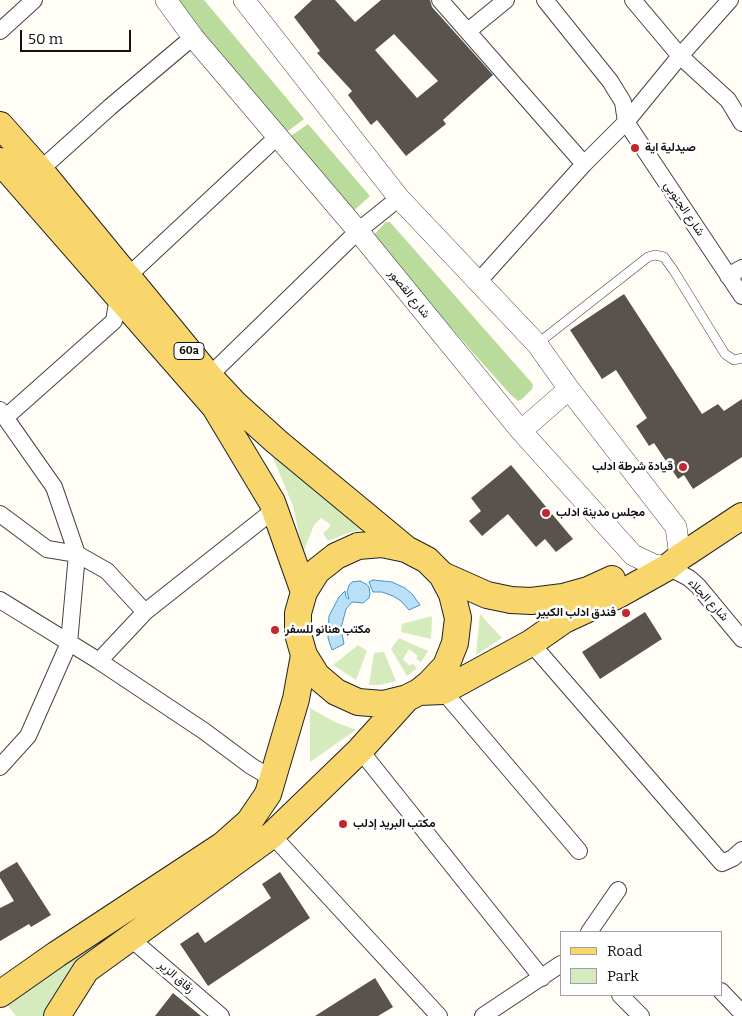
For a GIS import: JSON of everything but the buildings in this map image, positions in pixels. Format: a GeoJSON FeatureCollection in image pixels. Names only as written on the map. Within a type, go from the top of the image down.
{"type":"FeatureCollection","features":[{"type":"Feature","properties":{"kind":"main road","name":"60a"},"geometry":{"type":"LineString","coordinates":[[0,125],[40,170],[123,286],[215,407],[272,502],[304,592]]}},
{"type":"Feature","properties":{"kind":"main road","name":"60a"},"geometry":{"type":"LineString","coordinates":[[0,161],[123,286],[236,405],[277,442],[406,549]]}},
{"type":"Feature","properties":{"kind":"main road"},"geometry":{"type":"LineString","coordinates":[[442,575],[487,595],[511,600],[531,601],[564,597],[671,559],[742,503]]}},
{"type":"Feature","properties":{"kind":"main road"},"geometry":{"type":"LineString","coordinates":[[57,1016],[86,970],[272,834],[360,750],[423,694],[446,666],[455,643],[458,618],[452,594],[442,575],[427,560],[406,549],[382,544],[358,546],[336,556],[318,572],[304,592],[298,613],[298,634],[304,655],[317,676],[336,692],[358,702],[383,704],[423,694],[531,643],[564,620],[618,595],[671,559],[742,516]]}},
{"type":"Feature","properties":{"kind":"main road"},"geometry":{"type":"LineString","coordinates":[[0,994],[56,954],[223,845],[249,822],[268,794],[273,779],[296,699],[304,655]]}},
{"type":"Feature","properties":{"kind":"street"},"geometry":{"type":"LineString","coordinates":[[0,31],[34,0]]}},
{"type":"Feature","properties":{"kind":"street","name":"شارع القصور"},"geometry":{"type":"LineString","coordinates":[[166,0],[193,37],[358,230],[521,432],[633,556],[671,559]]}},
{"type":"Feature","properties":{"kind":"street"},"geometry":{"type":"LineString","coordinates":[[244,0],[399,198],[537,344],[569,389],[676,527],[671,559]]}},
{"type":"Feature","properties":{"kind":"street"},"geometry":{"type":"LineString","coordinates":[[440,0],[584,164]]}},
{"type":"Feature","properties":{"kind":"street"},"geometry":{"type":"LineString","coordinates":[[468,31],[506,0]]}},
{"type":"Feature","properties":{"kind":"street"},"geometry":{"type":"LineString","coordinates":[[545,0],[610,81],[623,102],[626,122]]}},
{"type":"Feature","properties":{"kind":"street"},"geometry":{"type":"LineString","coordinates":[[633,0],[680,56],[728,100],[742,123]]}},
{"type":"Feature","properties":{"kind":"street"},"geometry":{"type":"LineString","coordinates":[[478,282],[584,164],[626,122],[680,56],[730,0]]}},
{"type":"Feature","properties":{"kind":"street"},"geometry":{"type":"LineString","coordinates":[[40,170],[110,107],[193,37]]}},
{"type":"Feature","properties":{"kind":"street","name":"شارع الجنوبي"},"geometry":{"type":"LineString","coordinates":[[626,122],[735,272],[742,296]]}},
{"type":"Feature","properties":{"kind":"street"},"geometry":{"type":"LineString","coordinates":[[0,767],[28,736],[68,643],[77,554],[54,487],[3,414],[114,322],[123,286],[277,137]]}},
{"type":"Feature","properties":{"kind":"street"},"geometry":{"type":"LineString","coordinates":[[210,376],[358,230],[399,198]]}},
{"type":"Feature","properties":{"kind":"street"},"geometry":{"type":"LineString","coordinates":[[521,432],[569,389]]}},
{"type":"Feature","properties":{"kind":"street"},"geometry":{"type":"LineString","coordinates":[[99,661],[145,612],[274,510]]}},
{"type":"Feature","properties":{"kind":"street"},"geometry":{"type":"LineString","coordinates":[[0,514],[46,549],[77,554],[106,571],[145,612]]}},
{"type":"Feature","properties":{"kind":"street","name":"شارع الجلاء"},"geometry":{"type":"LineString","coordinates":[[671,559],[698,586],[742,639]]}},
{"type":"Feature","properties":{"kind":"street"},"geometry":{"type":"LineString","coordinates":[[0,600],[99,661],[204,731],[251,766],[273,779]]}},
{"type":"Feature","properties":{"kind":"street"},"geometry":{"type":"LineString","coordinates":[[531,643],[722,863],[733,858],[742,850]]}},
{"type":"Feature","properties":{"kind":"street"},"geometry":{"type":"LineString","coordinates":[[423,694],[579,851]]}},
{"type":"Feature","properties":{"kind":"street"},"geometry":{"type":"LineString","coordinates":[[360,750],[542,978]]}},
{"type":"Feature","properties":{"kind":"street"},"geometry":{"type":"LineString","coordinates":[[272,834],[433,1015]]}},
{"type":"Feature","properties":{"kind":"street"},"geometry":{"type":"LineString","coordinates":[[591,931],[618,890]]}},
{"type":"Feature","properties":{"kind":"street","name":"زقاق الزير"},"geometry":{"type":"LineString","coordinates":[[130,938],[221,1016]]}},
{"type":"Feature","properties":{"kind":"street"},"geometry":{"type":"LineString","coordinates":[[483,1016],[560,965]]}},
{"type":"Feature","properties":{"kind":"street"},"geometry":{"type":"LineString","coordinates":[[722,992],[742,1013]]}},
{"type":"Feature","properties":{"kind":"street"},"geometry":{"type":"LineString","coordinates":[[621,996],[641,1016]]}},
{"type":"Feature","properties":{"kind":"lane"},"geometry":{"type":"LineString","coordinates":[[537,344],[648,257],[656,255],[664,257],[674,270],[725,354],[734,360],[742,358]]}},
{"type":"Feature","properties":{"kind":"green space"},"geometry":{"type":"Polygon","coordinates":[[[174,0],[204,0],[304,119],[284,134],[174,0]]]}},
{"type":"Feature","properties":{"kind":"green space"},"geometry":{"type":"Polygon","coordinates":[[[308,124],[370,196],[350,214],[288,138],[308,124]]]}},
{"type":"Feature","properties":{"kind":"green space"},"geometry":{"type":"Polygon","coordinates":[[[386,222],[390,222],[531,382],[533,385],[532,389],[522,399],[518,401],[510,394],[371,238],[386,222]]]}},
{"type":"Feature","properties":{"kind":"green space"},"geometry":{"type":"Polygon","coordinates":[[[271,453],[370,528],[351,532],[328,541],[323,533],[329,528],[330,524],[321,518],[314,525],[303,553],[293,506],[271,453]]]}},
{"type":"Feature","properties":{"kind":"green space"},"geometry":{"type":"Polygon","coordinates":[[[480,614],[502,638],[476,655],[480,614]]]}},
{"type":"Feature","properties":{"kind":"green space"},"geometry":{"type":"Polygon","coordinates":[[[432,616],[431,639],[401,632],[402,624],[432,616]]]}},
{"type":"Feature","properties":{"kind":"green space"},"geometry":{"type":"Polygon","coordinates":[[[399,638],[428,651],[421,662],[416,659],[418,656],[409,649],[403,659],[410,666],[412,663],[417,668],[407,676],[391,649],[399,638]]]}},
{"type":"Feature","properties":{"kind":"green space"},"geometry":{"type":"Polygon","coordinates":[[[358,645],[367,651],[356,680],[333,665],[358,645]]]}},
{"type":"Feature","properties":{"kind":"green space"},"geometry":{"type":"Polygon","coordinates":[[[384,652],[396,681],[380,685],[369,685],[374,653],[384,652]]]}},
{"type":"Feature","properties":{"kind":"green space"},"geometry":{"type":"Polygon","coordinates":[[[310,708],[335,722],[356,730],[310,762],[310,708]]]}},
{"type":"Feature","properties":{"kind":"green space"},"geometry":{"type":"Polygon","coordinates":[[[234,846],[47,1016],[16,1016],[1,997],[234,846]]]}},
{"type":"Feature","properties":{"kind":"water"},"geometry":{"type":"Polygon","coordinates":[[[373,580],[392,582],[405,588],[420,605],[409,610],[401,601],[393,596],[382,592],[373,592],[369,582],[373,580]]]}},
{"type":"Feature","properties":{"kind":"water"},"geometry":{"type":"Polygon","coordinates":[[[360,581],[369,587],[369,598],[363,603],[352,602],[346,609],[341,628],[344,644],[332,650],[328,638],[329,616],[339,597],[345,591],[346,597],[349,599],[347,592],[349,585],[352,582],[360,581]]]}},
{"type":"Feature","properties":{"kind":"place","name":"صيدلية اية"},"geometry":{"type":"Point","coordinates":[635,148]}},
{"type":"Feature","properties":{"kind":"place","name":"قيادة شرطة ادلب"},"geometry":{"type":"Point","coordinates":[683,467]}},
{"type":"Feature","properties":{"kind":"place","name":"مجلس مدينة ادلب"},"geometry":{"type":"Point","coordinates":[546,513]}},
{"type":"Feature","properties":{"kind":"place","name":"فندق ادلب الكبير"},"geometry":{"type":"Point","coordinates":[626,613]}},
{"type":"Feature","properties":{"kind":"place","name":"مكتب هنانو للسفر"},"geometry":{"type":"Point","coordinates":[275,630]}},
{"type":"Feature","properties":{"kind":"place","name":"مكتب البريد إدلب"},"geometry":{"type":"Point","coordinates":[343,824]}}]}
